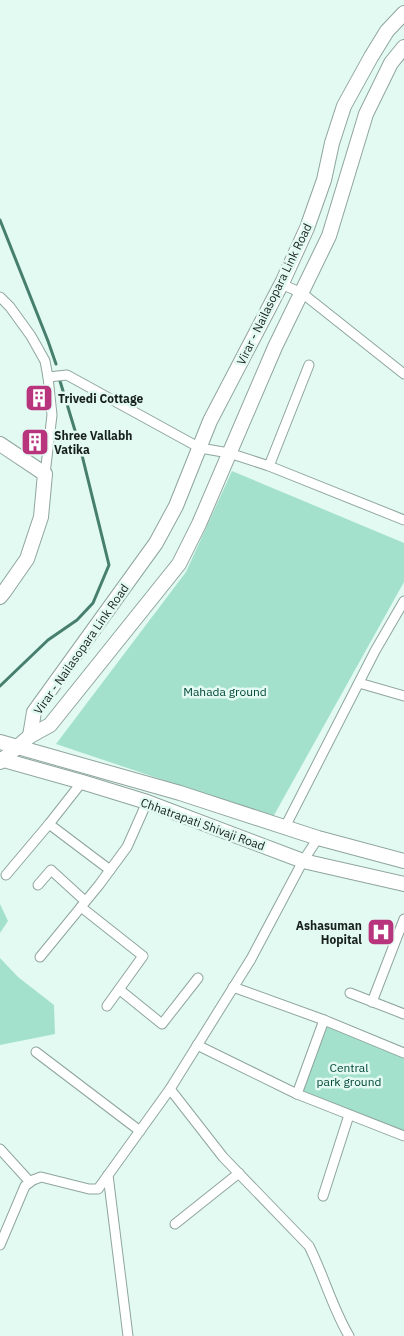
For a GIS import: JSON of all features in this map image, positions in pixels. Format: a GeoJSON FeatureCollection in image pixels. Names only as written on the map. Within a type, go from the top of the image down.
{"type":"FeatureCollection","features":[{"type":"Feature","properties":{"kind":"street","name":"Virar - Nailasopara Link Road"},"geometry":{"type":"LineString","coordinates":[[30,736],[34,712],[156,543],[176,506],[210,421],[281,284],[307,228],[324,180],[332,143],[344,106],[387,31],[404,13]]}},
{"type":"Feature","properties":{"kind":"street","name":"Virar - Nailasopara Link Road"},"geometry":{"type":"LineString","coordinates":[[30,736],[50,725],[179,564],[199,524],[275,347],[329,236],[366,114],[390,63],[404,47]]}},
{"type":"Feature","properties":{"kind":"street"},"geometry":{"type":"LineString","coordinates":[[281,284],[302,293],[404,374]]}},
{"type":"Feature","properties":{"kind":"street"},"geometry":{"type":"LineString","coordinates":[[0,297],[10,307],[31,336],[45,361],[51,377],[52,415],[41,517],[27,559],[0,597]]}},
{"type":"Feature","properties":{"kind":"street"},"geometry":{"type":"LineString","coordinates":[[269,466],[309,365]]}},
{"type":"Feature","properties":{"kind":"street"},"geometry":{"type":"LineString","coordinates":[[51,377],[67,375],[200,448],[229,453],[269,466],[404,520]]}},
{"type":"Feature","properties":{"kind":"street"},"geometry":{"type":"LineString","coordinates":[[0,444],[45,474]]}},
{"type":"Feature","properties":{"kind":"street"},"geometry":{"type":"LineString","coordinates":[[285,827],[375,651],[404,601]]}},
{"type":"Feature","properties":{"kind":"street"},"geometry":{"type":"LineString","coordinates":[[360,683],[404,696]]}},
{"type":"Feature","properties":{"kind":"street"},"geometry":{"type":"LineString","coordinates":[[1,760],[30,736]]}},
{"type":"Feature","properties":{"kind":"street"},"geometry":{"type":"LineString","coordinates":[[0,742],[180,793],[318,838],[404,860]]}},
{"type":"Feature","properties":{"kind":"street","name":"Chhatrapati Shivaji Road"},"geometry":{"type":"LineString","coordinates":[[1,760],[147,802],[303,861],[404,884]]}},
{"type":"Feature","properties":{"kind":"street"},"geometry":{"type":"LineString","coordinates":[[6,875],[82,782]]}},
{"type":"Feature","properties":{"kind":"street"},"geometry":{"type":"LineString","coordinates":[[40,957],[127,847],[147,802]]}},
{"type":"Feature","properties":{"kind":"street"},"geometry":{"type":"LineString","coordinates":[[49,824],[110,870]]}},
{"type":"Feature","properties":{"kind":"street"},"geometry":{"type":"LineString","coordinates":[[0,1245],[25,1186],[33,1180],[41,1177],[89,1189],[98,1189],[170,1089],[251,959],[303,861],[318,838]]}},
{"type":"Feature","properties":{"kind":"street"},"geometry":{"type":"LineString","coordinates":[[38,885],[51,870],[83,904],[143,956],[107,1006]]}},
{"type":"Feature","properties":{"kind":"street"},"geometry":{"type":"LineString","coordinates":[[372,1002],[404,919]]}},
{"type":"Feature","properties":{"kind":"street"},"geometry":{"type":"LineString","coordinates":[[120,990],[162,1024],[198,978]]}},
{"type":"Feature","properties":{"kind":"street"},"geometry":{"type":"LineString","coordinates":[[233,987],[404,1052]]}},
{"type":"Feature","properties":{"kind":"street"},"geometry":{"type":"LineString","coordinates":[[350,993],[404,1014]]}},
{"type":"Feature","properties":{"kind":"street"},"geometry":{"type":"LineString","coordinates":[[297,1094],[324,1020]]}},
{"type":"Feature","properties":{"kind":"street"},"geometry":{"type":"LineString","coordinates":[[197,1045],[297,1094],[404,1136]]}},
{"type":"Feature","properties":{"kind":"street"},"geometry":{"type":"LineString","coordinates":[[36,1052],[140,1131]]}},
{"type":"Feature","properties":{"kind":"street"},"geometry":{"type":"LineString","coordinates":[[170,1089],[223,1156],[309,1246],[318,1264],[338,1318],[349,1336]]}},
{"type":"Feature","properties":{"kind":"street"},"geometry":{"type":"LineString","coordinates":[[323,1196],[349,1115]]}},
{"type":"Feature","properties":{"kind":"street"},"geometry":{"type":"LineString","coordinates":[[0,1149],[30,1182]]}},
{"type":"Feature","properties":{"kind":"street"},"geometry":{"type":"LineString","coordinates":[[175,1224],[239,1173]]}},
{"type":"Feature","properties":{"kind":"street"},"geometry":{"type":"LineString","coordinates":[[108,1175],[128,1336]]}},
{"type":"Feature","properties":{"kind":"green space","name":"Mahada ground"},"geometry":{"type":"Polygon","coordinates":[[[232,471],[404,543],[404,582],[273,817],[56,744],[186,572],[232,471]]]}},
{"type":"Feature","properties":{"kind":"green space"},"geometry":{"type":"Polygon","coordinates":[[[0,904],[8,921],[0,933],[0,904]]]}},
{"type":"Feature","properties":{"kind":"green space"},"geometry":{"type":"Polygon","coordinates":[[[0,958],[18,977],[54,1005],[55,1034],[0,1045],[0,958]]]}},
{"type":"Feature","properties":{"kind":"green space","name":"Central park ground"},"geometry":{"type":"Polygon","coordinates":[[[327,1026],[404,1058],[404,1132],[301,1094],[327,1026]]]}},
{"type":"Feature","properties":{"kind":"waterway"},"geometry":{"type":"LineString","coordinates":[[0,220],[56,364]]}},
{"type":"Feature","properties":{"kind":"waterway"},"geometry":{"type":"LineString","coordinates":[[0,686],[48,640],[77,620],[93,603],[109,565],[80,447],[60,381]]}},
{"type":"Feature","properties":{"kind":"place","name":"Trivedi Cottage"},"geometry":{"type":"Point","coordinates":[39,398]}},
{"type":"Feature","properties":{"kind":"place","name":"Shree Vallabh Vatika"},"geometry":{"type":"Point","coordinates":[35,442]}},
{"type":"Feature","properties":{"kind":"place","name":"Ashasuman Hopital"},"geometry":{"type":"Point","coordinates":[381,932]}}]}
